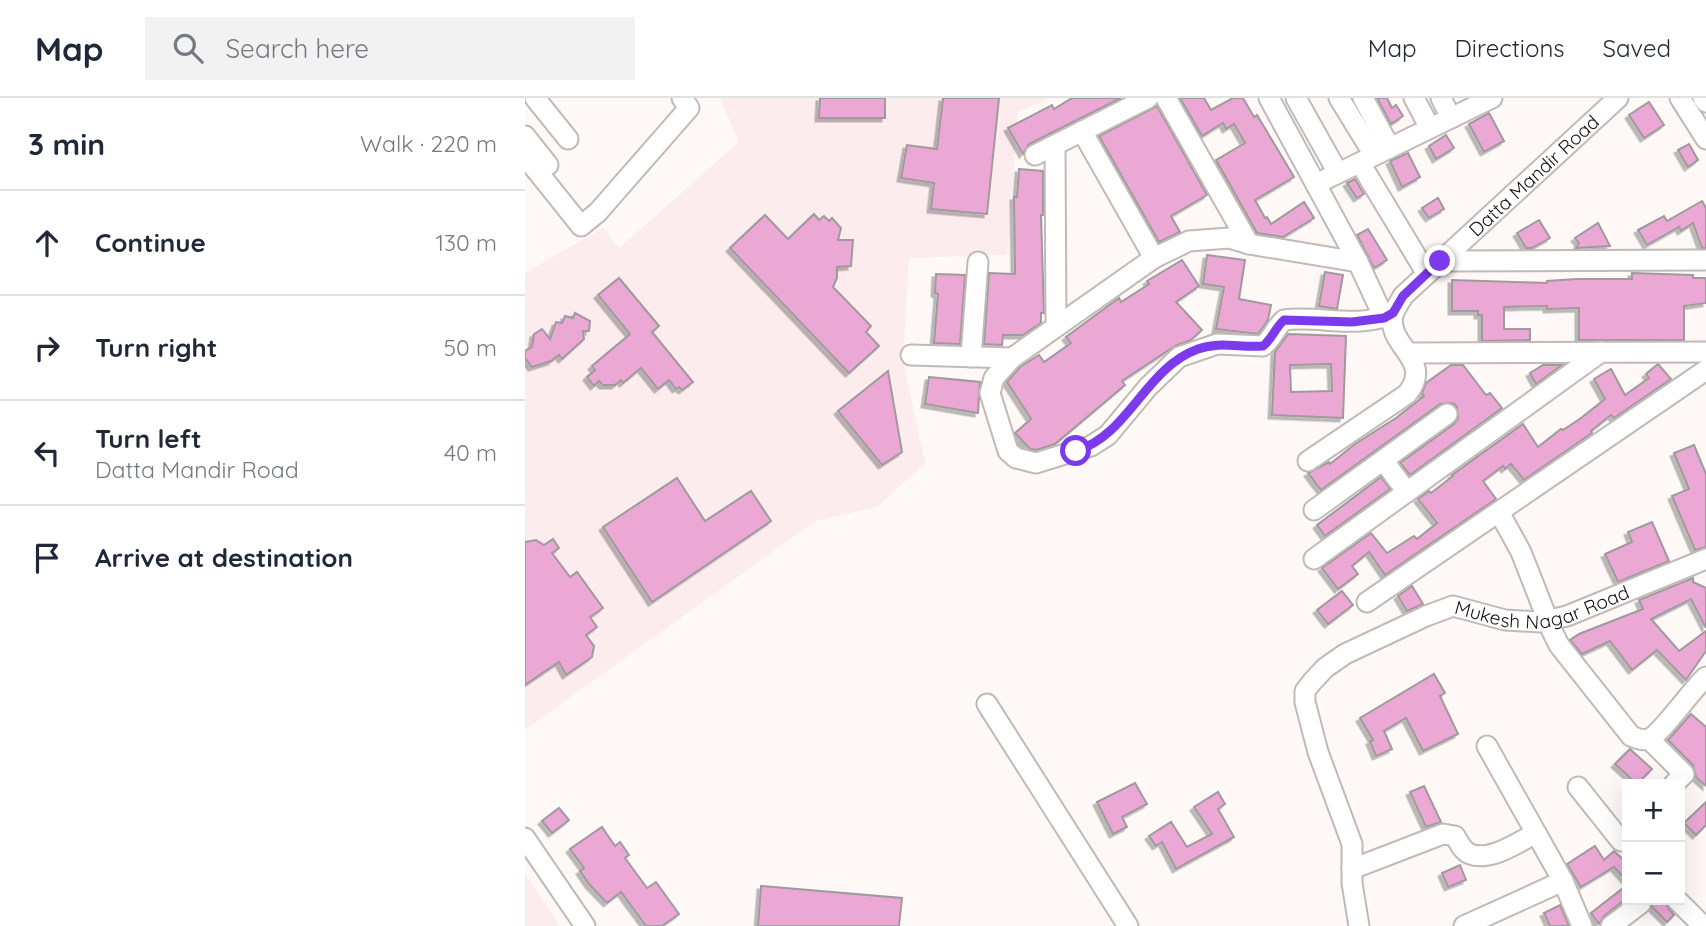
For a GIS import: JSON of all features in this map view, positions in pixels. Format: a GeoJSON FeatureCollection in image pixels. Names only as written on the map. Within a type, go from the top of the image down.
{"type":"FeatureCollection","features":[{"type":"Feature","properties":{"kind":"street"},"geometry":{"type":"LineString","coordinates":[[535,98],[568,139]]}},
{"type":"Feature","properties":{"kind":"street"},"geometry":{"type":"LineString","coordinates":[[525,156],[581,226],[689,108],[682,98]]}},
{"type":"Feature","properties":{"kind":"street"},"geometry":{"type":"LineString","coordinates":[[1035,155],[1149,98]]}},
{"type":"Feature","properties":{"kind":"street"},"geometry":{"type":"LineString","coordinates":[[1166,98],[1249,244]]}},
{"type":"Feature","properties":{"kind":"street"},"geometry":{"type":"LineString","coordinates":[[1269,98],[1389,316],[1396,337],[1410,353],[1416,372],[1414,386],[1407,394],[1308,461]]}},
{"type":"Feature","properties":{"kind":"street"},"geometry":{"type":"LineString","coordinates":[[1296,98],[1338,173]]}},
{"type":"Feature","properties":{"kind":"street"},"geometry":{"type":"LineString","coordinates":[[1339,98],[1375,155],[1434,268],[1706,260]]}},
{"type":"Feature","properties":{"kind":"street"},"geometry":{"type":"LineString","coordinates":[[1363,98],[1375,155]]}},
{"type":"Feature","properties":{"kind":"street"},"geometry":{"type":"LineString","coordinates":[[1414,98],[1430,128]]}},
{"type":"Feature","properties":{"kind":"street"},"geometry":{"type":"LineString","coordinates":[[1441,98],[1451,118]]}},
{"type":"Feature","properties":{"kind":"street"},"geometry":{"type":"LineString","coordinates":[[1316,184],[1451,118],[1470,103],[1492,98]]}},
{"type":"Feature","properties":{"kind":"street","name":"Datta Mandir Road"},"geometry":{"type":"LineString","coordinates":[[1389,316],[1403,296],[1618,98]]}},
{"type":"Feature","properties":{"kind":"street"},"geometry":{"type":"LineString","coordinates":[[1680,98],[1706,139]]}},
{"type":"Feature","properties":{"kind":"street"},"geometry":{"type":"LineString","coordinates":[[1082,131],[1154,258]]}},
{"type":"Feature","properties":{"kind":"street"},"geometry":{"type":"LineString","coordinates":[[525,136],[591,217]]}},
{"type":"Feature","properties":{"kind":"street"},"geometry":{"type":"LineString","coordinates":[[1055,145],[1056,326]]}},
{"type":"Feature","properties":{"kind":"street"},"geometry":{"type":"LineString","coordinates":[[1358,262],[1249,244],[1229,238],[1189,242],[1154,258],[1012,358],[994,378],[990,393],[1008,451],[1016,458],[1036,463],[1091,446],[1108,435],[1148,387],[1179,357],[1217,344],[1263,346],[1284,320],[1352,322],[1389,316]]}},
{"type":"Feature","properties":{"kind":"street"},"geometry":{"type":"LineString","coordinates":[[971,357],[978,262]]}},
{"type":"Feature","properties":{"kind":"street"},"geometry":{"type":"LineString","coordinates":[[1314,559],[1601,352]]}},
{"type":"Feature","properties":{"kind":"street"},"geometry":{"type":"LineString","coordinates":[[1410,353],[1706,352]]}},
{"type":"Feature","properties":{"kind":"street"},"geometry":{"type":"LineString","coordinates":[[911,355],[1012,358]]}},
{"type":"Feature","properties":{"kind":"street"},"geometry":{"type":"LineString","coordinates":[[1367,602],[1706,370]]}},
{"type":"Feature","properties":{"kind":"street"},"geometry":{"type":"LineString","coordinates":[[1314,510],[1447,414]]}},
{"type":"Feature","properties":{"kind":"street"},"geometry":{"type":"LineString","coordinates":[[1383,460],[1407,492]]}},
{"type":"Feature","properties":{"kind":"street"},"geometry":{"type":"LineString","coordinates":[[1499,512],[1521,552],[1559,645],[1625,730],[1639,740],[1649,739],[1657,734],[1692,690],[1706,677]]}},
{"type":"Feature","properties":{"kind":"street","name":"Mukesh Nagar Road"},"geometry":{"type":"LineString","coordinates":[[1359,926],[1352,869],[1352,844],[1318,752],[1305,702],[1305,691],[1325,668],[1345,654],[1453,606],[1504,620],[1540,622],[1567,616],[1706,559]]}},
{"type":"Feature","properties":{"kind":"street"},"geometry":{"type":"LineString","coordinates":[[987,704],[1128,926]]}},
{"type":"Feature","properties":{"kind":"street"},"geometry":{"type":"LineString","coordinates":[[1649,739],[1683,774],[1678,779]]}},
{"type":"Feature","properties":{"kind":"street"},"geometry":{"type":"LineString","coordinates":[[1487,746],[1563,881],[1583,926]]}},
{"type":"Feature","properties":{"kind":"street"},"geometry":{"type":"LineString","coordinates":[[1578,787],[1622,838]]}},
{"type":"Feature","properties":{"kind":"street"},"geometry":{"type":"LineString","coordinates":[[1352,869],[1443,834],[1455,836],[1464,849],[1475,855],[1495,852],[1536,833]]}},
{"type":"Feature","properties":{"kind":"street"},"geometry":{"type":"LineString","coordinates":[[525,838],[585,926]]}},
{"type":"Feature","properties":{"kind":"street"},"geometry":{"type":"LineString","coordinates":[[1464,926],[1563,881]]}},
{"type":"Feature","properties":{"kind":"street"},"geometry":{"type":"LineString","coordinates":[[1611,926],[1639,905]]}},
{"type":"Feature","properties":{"kind":"street"},"geometry":{"type":"LineString","coordinates":[[1682,905],[1703,926]]}},
{"type":"Feature","properties":{"kind":"shaded area"},"geometry":{"type":"Polygon","coordinates":[[[720,98],[1050,98],[1018,112],[1007,255],[909,258],[903,360],[925,463],[877,507],[815,521],[525,730],[525,273],[603,228],[619,248],[739,142],[720,98]]]}},
{"type":"Feature","properties":{"kind":"shaded area"},"geometry":{"type":"Polygon","coordinates":[[[525,874],[560,926],[525,926],[525,874]]]}},
{"type":"Feature","properties":{"kind":"building"},"geometry":{"type":"Polygon","coordinates":[[[820,98],[885,98],[885,118],[819,118],[820,98]]]}},
{"type":"Feature","properties":{"kind":"building"},"geometry":{"type":"Polygon","coordinates":[[[943,98],[999,98],[987,214],[931,209],[934,183],[901,178],[907,145],[937,149],[943,98]]]}},
{"type":"Feature","properties":{"kind":"building"},"geometry":{"type":"Polygon","coordinates":[[[1072,98],[1121,98],[1029,144],[1023,154],[1008,128],[1052,105],[1054,109],[1072,98]]]}},
{"type":"Feature","properties":{"kind":"building"},"geometry":{"type":"Polygon","coordinates":[[[1180,98],[1204,98],[1211,110],[1233,98],[1243,98],[1254,117],[1257,115],[1294,177],[1255,200],[1265,218],[1267,217],[1271,224],[1304,202],[1314,218],[1283,237],[1257,233],[1216,160],[1245,143],[1234,124],[1226,129],[1223,123],[1202,136],[1180,98]]]}},
{"type":"Feature","properties":{"kind":"building"},"geometry":{"type":"Polygon","coordinates":[[[1377,98],[1387,98],[1392,108],[1396,105],[1403,116],[1391,124],[1377,98]]]}},
{"type":"Feature","properties":{"kind":"building"},"geometry":{"type":"Polygon","coordinates":[[[1649,102],[1664,125],[1644,138],[1629,115],[1649,102]]]}},
{"type":"Feature","properties":{"kind":"building"},"geometry":{"type":"Polygon","coordinates":[[[1157,106],[1207,195],[1171,216],[1180,232],[1159,242],[1099,136],[1157,106]]]}},
{"type":"Feature","properties":{"kind":"building"},"geometry":{"type":"Polygon","coordinates":[[[1489,113],[1504,141],[1484,152],[1469,124],[1489,113]]]}},
{"type":"Feature","properties":{"kind":"building"},"geometry":{"type":"Polygon","coordinates":[[[1446,135],[1454,148],[1436,159],[1429,146],[1446,135]]]}},
{"type":"Feature","properties":{"kind":"building"},"geometry":{"type":"Polygon","coordinates":[[[1689,144],[1698,160],[1688,167],[1678,150],[1689,144]]]}},
{"type":"Feature","properties":{"kind":"building"},"geometry":{"type":"Polygon","coordinates":[[[1408,153],[1420,177],[1402,187],[1390,161],[1408,153]]]}},
{"type":"Feature","properties":{"kind":"building"},"geometry":{"type":"Polygon","coordinates":[[[1019,169],[1043,171],[1041,215],[1044,313],[1041,313],[1041,323],[1023,335],[1003,335],[1002,345],[984,344],[989,273],[1015,274],[1014,197],[1017,197],[1019,169]]]}},
{"type":"Feature","properties":{"kind":"building"},"geometry":{"type":"Polygon","coordinates":[[[1355,179],[1364,194],[1357,198],[1347,183],[1355,179]]]}},
{"type":"Feature","properties":{"kind":"building"},"geometry":{"type":"Polygon","coordinates":[[[1438,198],[1444,209],[1429,218],[1422,208],[1438,198]]]}},
{"type":"Feature","properties":{"kind":"building"},"geometry":{"type":"Polygon","coordinates":[[[1702,201],[1706,208],[1706,248],[1702,248],[1693,223],[1681,231],[1679,227],[1647,245],[1638,230],[1664,216],[1667,221],[1702,201]]]}},
{"type":"Feature","properties":{"kind":"building"},"geometry":{"type":"Polygon","coordinates":[[[814,214],[819,220],[824,216],[829,221],[832,218],[841,228],[838,240],[853,240],[851,266],[837,267],[837,278],[833,287],[871,326],[866,332],[879,346],[849,373],[730,248],[765,215],[788,239],[814,214]]]}},
{"type":"Feature","properties":{"kind":"building"},"geometry":{"type":"Polygon","coordinates":[[[1539,220],[1550,238],[1532,248],[1526,248],[1517,233],[1539,220]]]}},
{"type":"Feature","properties":{"kind":"building"},"geometry":{"type":"Polygon","coordinates":[[[1598,223],[1610,246],[1576,248],[1579,243],[1575,238],[1598,223]]]}},
{"type":"Feature","properties":{"kind":"building"},"geometry":{"type":"Polygon","coordinates":[[[1368,229],[1387,260],[1374,268],[1357,235],[1368,229]]]}},
{"type":"Feature","properties":{"kind":"building"},"geometry":{"type":"Polygon","coordinates":[[[1207,255],[1245,260],[1239,299],[1271,305],[1268,320],[1258,334],[1216,329],[1224,287],[1203,284],[1207,255]]]}},
{"type":"Feature","properties":{"kind":"building"},"geometry":{"type":"Polygon","coordinates":[[[1182,260],[1199,286],[1176,302],[1202,330],[1191,340],[1175,346],[1122,381],[1125,385],[1055,444],[1036,450],[1030,449],[1015,433],[1031,419],[1007,382],[1020,367],[1039,355],[1044,362],[1071,343],[1066,337],[1112,303],[1119,298],[1121,302],[1149,284],[1147,281],[1182,260]]]}},
{"type":"Feature","properties":{"kind":"building"},"geometry":{"type":"Polygon","coordinates":[[[1325,272],[1343,275],[1337,309],[1319,306],[1325,272]]]}},
{"type":"Feature","properties":{"kind":"building"},"geometry":{"type":"Polygon","coordinates":[[[1632,273],[1693,275],[1693,278],[1706,278],[1706,303],[1684,306],[1684,340],[1579,340],[1579,308],[1547,309],[1547,306],[1504,307],[1504,329],[1530,329],[1530,340],[1482,341],[1482,315],[1478,315],[1478,311],[1452,311],[1452,280],[1547,283],[1577,279],[1632,279],[1632,273]]]}},
{"type":"Feature","properties":{"kind":"building"},"geometry":{"type":"Polygon","coordinates":[[[936,274],[965,275],[960,344],[934,343],[938,294],[935,293],[936,274]]]}},
{"type":"Feature","properties":{"kind":"building"},"geometry":{"type":"Polygon","coordinates":[[[619,278],[659,326],[652,332],[693,382],[682,390],[679,387],[676,389],[669,380],[658,389],[641,368],[623,383],[621,380],[615,385],[603,385],[599,381],[594,386],[587,377],[595,370],[592,366],[630,334],[598,295],[619,278]]]}},
{"type":"Feature","properties":{"kind":"building"},"geometry":{"type":"Polygon","coordinates":[[[575,313],[590,321],[589,331],[583,331],[584,339],[562,359],[559,355],[551,361],[532,367],[525,358],[525,351],[532,347],[534,334],[542,329],[550,339],[556,322],[562,323],[565,316],[573,318],[575,313]]]}},
{"type":"Feature","properties":{"kind":"building"},"geometry":{"type":"Polygon","coordinates":[[[1288,334],[1346,336],[1343,418],[1272,415],[1275,352],[1288,334]],[[1331,364],[1290,365],[1291,392],[1332,391],[1331,364]]]}},
{"type":"Feature","properties":{"kind":"building"},"geometry":{"type":"Polygon","coordinates":[[[1658,364],[1671,379],[1614,418],[1611,415],[1591,431],[1592,433],[1524,480],[1511,464],[1505,469],[1503,466],[1483,481],[1496,499],[1385,575],[1369,552],[1352,566],[1358,574],[1338,589],[1322,568],[1371,533],[1387,553],[1414,536],[1417,539],[1437,523],[1418,499],[1429,491],[1431,493],[1523,424],[1538,447],[1605,399],[1594,379],[1611,369],[1625,395],[1649,378],[1646,374],[1658,364]]]}},
{"type":"Feature","properties":{"kind":"building"},"geometry":{"type":"Polygon","coordinates":[[[1451,365],[1463,365],[1486,395],[1490,393],[1502,408],[1410,475],[1400,463],[1454,424],[1458,418],[1457,407],[1453,403],[1440,404],[1321,490],[1308,473],[1329,462],[1330,464],[1355,444],[1396,418],[1424,396],[1422,393],[1426,383],[1451,365]]]}},
{"type":"Feature","properties":{"kind":"building"},"geometry":{"type":"Polygon","coordinates":[[[1543,365],[1562,365],[1536,384],[1530,373],[1543,365]]]}},
{"type":"Feature","properties":{"kind":"building"},"geometry":{"type":"Polygon","coordinates":[[[888,371],[902,452],[882,465],[838,411],[888,371]]]}},
{"type":"Feature","properties":{"kind":"building"},"geometry":{"type":"Polygon","coordinates":[[[929,377],[980,382],[978,413],[925,404],[929,377]]]}},
{"type":"Feature","properties":{"kind":"building"},"geometry":{"type":"Polygon","coordinates":[[[1694,445],[1706,474],[1706,547],[1695,550],[1672,496],[1689,489],[1674,453],[1694,445]]]}},
{"type":"Feature","properties":{"kind":"building"},"geometry":{"type":"Polygon","coordinates":[[[1381,477],[1390,489],[1325,536],[1317,525],[1381,477]]]}},
{"type":"Feature","properties":{"kind":"building"},"geometry":{"type":"Polygon","coordinates":[[[677,478],[705,521],[751,491],[771,521],[652,602],[603,527],[677,478]]]}},
{"type":"Feature","properties":{"kind":"building"},"geometry":{"type":"Polygon","coordinates":[[[1652,522],[1669,561],[1618,582],[1605,554],[1632,542],[1628,532],[1652,522]]]}},
{"type":"Feature","properties":{"kind":"building"},"geometry":{"type":"Polygon","coordinates":[[[553,539],[559,548],[552,553],[570,577],[577,572],[603,608],[590,617],[597,627],[586,635],[594,646],[592,657],[566,675],[559,662],[525,685],[525,542],[536,540],[544,545],[553,539]]]}},
{"type":"Feature","properties":{"kind":"building"},"geometry":{"type":"Polygon","coordinates":[[[1693,578],[1693,582],[1706,588],[1706,628],[1691,599],[1651,619],[1679,651],[1706,631],[1706,651],[1686,680],[1657,650],[1632,670],[1610,641],[1582,654],[1570,640],[1643,609],[1639,600],[1693,578]]]}},
{"type":"Feature","properties":{"kind":"building"},"geometry":{"type":"Polygon","coordinates":[[[1412,586],[1423,604],[1407,611],[1398,596],[1412,586]]]}},
{"type":"Feature","properties":{"kind":"building"},"geometry":{"type":"Polygon","coordinates":[[[1342,591],[1353,605],[1328,624],[1317,610],[1342,591]]]}},
{"type":"Feature","properties":{"kind":"building"},"geometry":{"type":"Polygon","coordinates":[[[1434,674],[1445,693],[1440,696],[1458,734],[1423,751],[1406,718],[1384,731],[1392,749],[1376,756],[1370,741],[1373,740],[1360,718],[1434,674]]]}},
{"type":"Feature","properties":{"kind":"building"},"geometry":{"type":"Polygon","coordinates":[[[1691,714],[1706,727],[1706,786],[1696,777],[1693,765],[1668,740],[1691,714]]]}},
{"type":"Feature","properties":{"kind":"building"},"geometry":{"type":"Polygon","coordinates":[[[1630,749],[1652,769],[1642,779],[1632,779],[1615,764],[1630,749]]]}},
{"type":"Feature","properties":{"kind":"building"},"geometry":{"type":"Polygon","coordinates":[[[1135,783],[1147,804],[1122,817],[1127,827],[1113,834],[1097,802],[1135,783]]]}},
{"type":"Feature","properties":{"kind":"building"},"geometry":{"type":"Polygon","coordinates":[[[1424,786],[1441,822],[1426,827],[1410,792],[1424,786]]]}},
{"type":"Feature","properties":{"kind":"building"},"geometry":{"type":"Polygon","coordinates":[[[1218,792],[1225,804],[1218,809],[1234,837],[1176,869],[1162,842],[1156,846],[1149,836],[1171,822],[1187,847],[1212,834],[1194,807],[1218,792]]]}},
{"type":"Feature","properties":{"kind":"building"},"geometry":{"type":"Polygon","coordinates":[[[1706,802],[1706,825],[1696,835],[1685,822],[1706,802]]]}},
{"type":"Feature","properties":{"kind":"building"},"geometry":{"type":"Polygon","coordinates":[[[559,808],[569,820],[552,833],[542,821],[559,808]]]}},
{"type":"Feature","properties":{"kind":"building"},"geometry":{"type":"Polygon","coordinates":[[[602,827],[615,846],[620,842],[629,855],[625,858],[647,888],[656,882],[679,914],[662,926],[646,926],[621,892],[607,903],[589,884],[580,871],[584,868],[570,849],[602,827]]]}},
{"type":"Feature","properties":{"kind":"building"},"geometry":{"type":"Polygon","coordinates":[[[1595,846],[1604,860],[1614,851],[1622,858],[1622,876],[1614,867],[1581,887],[1567,864],[1595,846]]]}},
{"type":"Feature","properties":{"kind":"building"},"geometry":{"type":"Polygon","coordinates":[[[1460,865],[1466,880],[1448,887],[1442,873],[1460,865]]]}},
{"type":"Feature","properties":{"kind":"building"},"geometry":{"type":"Polygon","coordinates":[[[761,886],[902,898],[899,926],[758,926],[761,886]]]}},
{"type":"Feature","properties":{"kind":"building"},"geometry":{"type":"Polygon","coordinates":[[[1622,889],[1622,902],[1604,916],[1599,924],[1591,913],[1622,889]]]}},
{"type":"Feature","properties":{"kind":"building"},"geometry":{"type":"Polygon","coordinates":[[[1560,905],[1569,926],[1550,926],[1544,913],[1560,905]]]}},
{"type":"Feature","properties":{"kind":"building"},"geometry":{"type":"Polygon","coordinates":[[[1667,905],[1674,915],[1667,922],[1652,907],[1667,905]]]}},
{"type":"Feature","properties":{"kind":"route"},"geometry":{"type":"LineString","coordinates":[[1076,451],[1091,446],[1108,435],[1148,387],[1179,357],[1217,344],[1263,346],[1284,320],[1352,322],[1384,318],[1393,313],[1403,296],[1440,261]]}}]}
